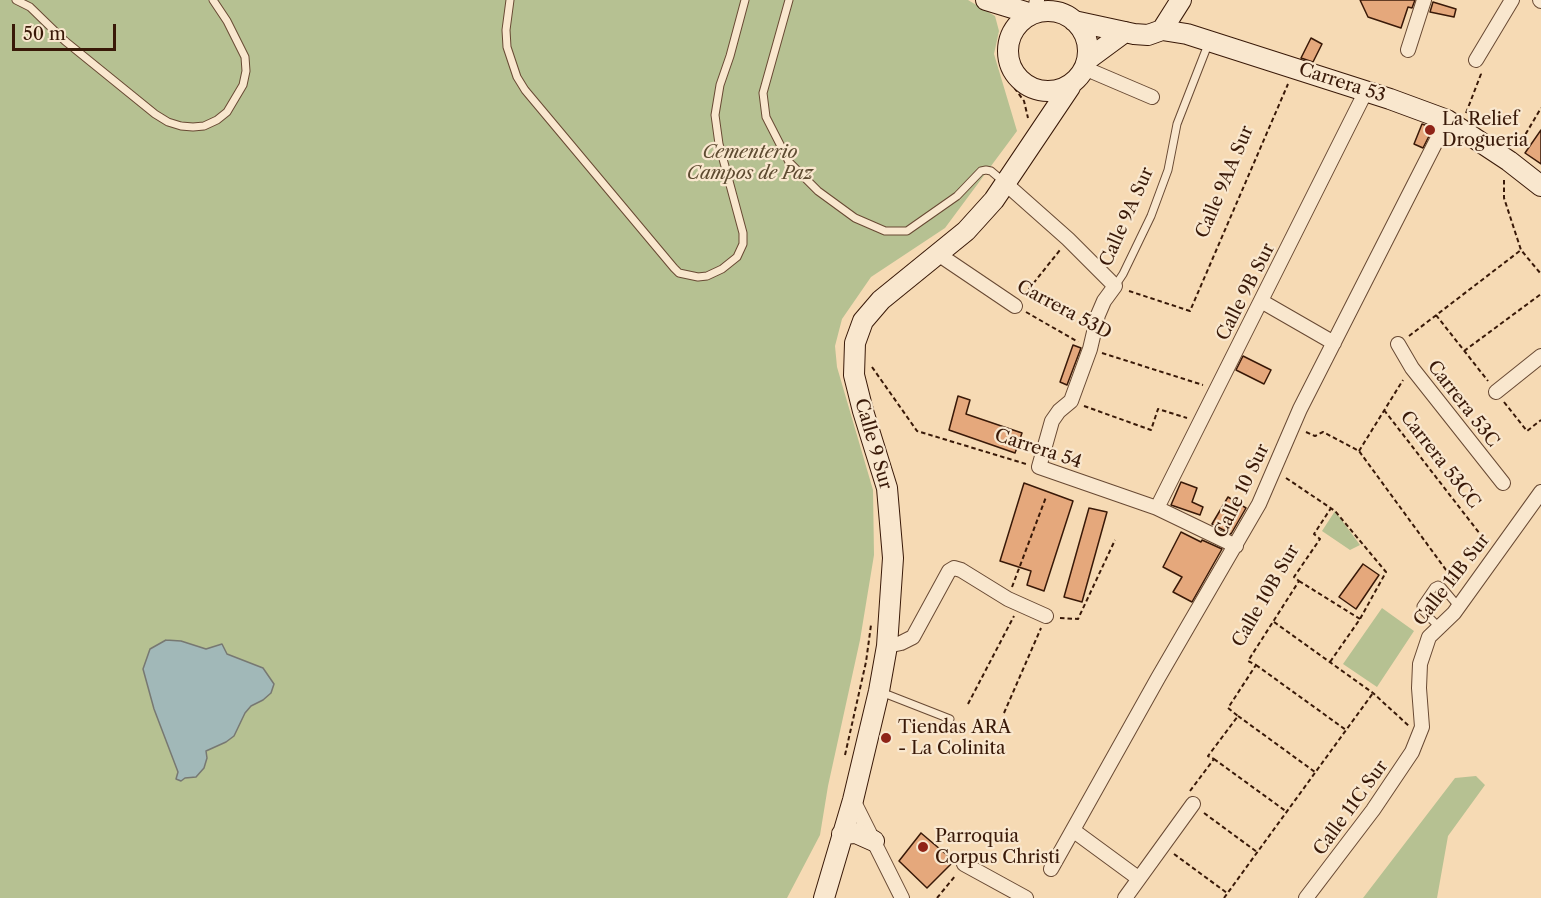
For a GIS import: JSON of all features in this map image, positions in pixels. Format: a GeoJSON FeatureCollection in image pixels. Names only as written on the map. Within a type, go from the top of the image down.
{"type":"FeatureCollection","features":[{"type":"Feature","properties":{"kind":"main road"},"geometry":{"type":"LineString","coordinates":[[1162,30],[1181,0]]}},
{"type":"Feature","properties":{"kind":"main road"},"geometry":{"type":"LineString","coordinates":[[994,3],[1042,12],[1058,12],[1074,21],[1087,43],[1085,64]]}},
{"type":"Feature","properties":{"kind":"main road"},"geometry":{"type":"LineString","coordinates":[[994,3],[1013,27]]}},
{"type":"Feature","properties":{"kind":"main road"},"geometry":{"type":"LineString","coordinates":[[1034,9],[1013,27],[1009,44],[1010,62],[1018,78],[1027,86],[1037,103],[1035,124]]}},
{"type":"Feature","properties":{"kind":"main road","name":"Carrera 53"},"geometry":{"type":"LineString","coordinates":[[1074,21],[1148,35],[1162,30],[1187,34],[1366,91],[1454,124],[1541,186]]}},
{"type":"Feature","properties":{"kind":"main road"},"geometry":{"type":"LineString","coordinates":[[1027,86],[1041,91],[1070,87],[1085,64],[1125,32]]}},
{"type":"Feature","properties":{"kind":"main road","name":"Calle 9 Sur"},"geometry":{"type":"LineString","coordinates":[[824,898],[853,800],[879,691],[886,646],[892,558],[887,488],[854,375],[855,343],[863,321],[881,300],[966,231],[1006,184],[1035,124],[1052,116],[1070,87]]}},
{"type":"Feature","properties":{"kind":"main road"},"geometry":{"type":"LineString","coordinates":[[842,834],[856,833],[874,841]]}},
{"type":"Feature","properties":{"kind":"street"},"geometry":{"type":"LineString","coordinates":[[1408,50],[1424,0]]}},
{"type":"Feature","properties":{"kind":"street"},"geometry":{"type":"LineString","coordinates":[[1476,60],[1512,0]]}},
{"type":"Feature","properties":{"kind":"street"},"geometry":{"type":"LineString","coordinates":[[1085,64],[1152,97]]}},
{"type":"Feature","properties":{"kind":"street","name":"Calle 9B Sur"},"geometry":{"type":"LineString","coordinates":[[1157,508],[1366,91]]}},
{"type":"Feature","properties":{"kind":"street","name":"Calle 10 Sur"},"geometry":{"type":"LineString","coordinates":[[1051,869],[1259,504],[1293,426],[1334,343],[1454,124]]}},
{"type":"Feature","properties":{"kind":"street"},"geometry":{"type":"LineString","coordinates":[[1006,184],[1068,239],[1114,286]]}},
{"type":"Feature","properties":{"kind":"street","name":"Carrera 53D"},"geometry":{"type":"LineString","coordinates":[[938,254],[1015,306]]}},
{"type":"Feature","properties":{"kind":"street","name":"Calle 9A Sur"},"geometry":{"type":"LineString","coordinates":[[1039,467],[1053,422],[1059,411],[1071,401],[1090,349],[1098,315],[1114,286]]}},
{"type":"Feature","properties":{"kind":"street"},"geometry":{"type":"LineString","coordinates":[[1261,301],[1334,343]]}},
{"type":"Feature","properties":{"kind":"street","name":"Carrera 53C"},"geometry":{"type":"LineString","coordinates":[[1398,344],[1412,368],[1503,483]]}},
{"type":"Feature","properties":{"kind":"street"},"geometry":{"type":"LineString","coordinates":[[1496,392],[1541,356]]}},
{"type":"Feature","properties":{"kind":"street","name":"Carrera 54"},"geometry":{"type":"LineString","coordinates":[[1039,467],[1157,508],[1236,546]]}},
{"type":"Feature","properties":{"kind":"street","name":"Calle 11B Sur"},"geometry":{"type":"LineString","coordinates":[[1420,736],[1422,727],[1420,664],[1429,637],[1462,602],[1541,492]]}},
{"type":"Feature","properties":{"kind":"street"},"geometry":{"type":"LineString","coordinates":[[886,646],[901,643],[913,637],[949,571],[958,568],[1014,602],[1046,616]]}},
{"type":"Feature","properties":{"kind":"street","name":"Calle 11C Sur"},"geometry":{"type":"LineString","coordinates":[[1306,898],[1379,801],[1413,752],[1420,736]]}},
{"type":"Feature","properties":{"kind":"street"},"geometry":{"type":"LineString","coordinates":[[853,800],[902,898]]}},
{"type":"Feature","properties":{"kind":"street"},"geometry":{"type":"LineString","coordinates":[[1125,898],[1193,804]]}},
{"type":"Feature","properties":{"kind":"street"},"geometry":{"type":"LineString","coordinates":[[1074,831],[1138,878]]}},
{"type":"Feature","properties":{"kind":"street"},"geometry":{"type":"LineString","coordinates":[[964,864],[1026,898]]}},
{"type":"Feature","properties":{"kind":"lane"},"geometry":{"type":"LineString","coordinates":[[16,0],[30,7],[74,48],[154,114],[168,122],[193,127],[211,123],[227,112],[243,85],[246,71],[245,57],[227,21],[213,0]]}},
{"type":"Feature","properties":{"kind":"lane"},"geometry":{"type":"LineString","coordinates":[[510,0],[506,30],[507,46],[517,76],[525,90],[674,268],[679,273],[698,277],[707,276],[722,269],[737,257],[743,244],[719,144],[715,115],[720,85],[734,45],[745,0]]}},
{"type":"Feature","properties":{"kind":"lane"},"geometry":{"type":"LineString","coordinates":[[789,0],[764,93],[766,117],[789,162],[818,191],[855,218],[875,227],[885,231],[907,231],[957,196],[981,171],[991,171],[1006,184]]}},
{"type":"Feature","properties":{"kind":"lane","name":"Calle 9A Sur"},"geometry":{"type":"LineString","coordinates":[[1114,286],[1123,274],[1151,216],[1168,170],[1177,124],[1210,40]]}},
{"type":"Feature","properties":{"kind":"lane"},"geometry":{"type":"LineString","coordinates":[[1439,627],[1422,610],[1421,606],[1434,587],[1438,585],[1442,587],[1462,602]]}},
{"type":"Feature","properties":{"kind":"lane"},"geometry":{"type":"LineString","coordinates":[[879,691],[950,719]]}},
{"type":"Feature","properties":{"kind":"path"},"geometry":{"type":"LineString","coordinates":[[1013,27],[1003,43],[1001,62],[1005,75],[1024,101],[1035,124]]}},
{"type":"Feature","properties":{"kind":"path"},"geometry":{"type":"LineString","coordinates":[[1454,124],[1481,74],[1476,60]]}},
{"type":"Feature","properties":{"kind":"path","name":"Calle 9AA Sur"},"geometry":{"type":"LineString","coordinates":[[1114,286],[1190,311],[1295,68]]}},
{"type":"Feature","properties":{"kind":"path"},"geometry":{"type":"LineString","coordinates":[[1015,306],[1068,239]]}},
{"type":"Feature","properties":{"kind":"path"},"geometry":{"type":"LineString","coordinates":[[1398,344],[1521,250],[1541,274]]}},
{"type":"Feature","properties":{"kind":"path"},"geometry":{"type":"LineString","coordinates":[[1464,351],[1541,294]]}},
{"type":"Feature","properties":{"kind":"path","name":"Carrera 53D"},"geometry":{"type":"LineString","coordinates":[[1015,306],[1090,349],[1217,390]]}},
{"type":"Feature","properties":{"kind":"path"},"geometry":{"type":"LineString","coordinates":[[1436,315],[1527,431],[1541,420]]}},
{"type":"Feature","properties":{"kind":"path","name":"Carrera 54"},"geometry":{"type":"LineString","coordinates":[[867,360],[917,431],[1039,467]]}},
{"type":"Feature","properties":{"kind":"path"},"geometry":{"type":"LineString","coordinates":[[1359,451],[1412,368]]}},
{"type":"Feature","properties":{"kind":"path"},"geometry":{"type":"LineString","coordinates":[[1071,401],[1150,430],[1158,409],[1200,423]]}},
{"type":"Feature","properties":{"kind":"path","name":"Carrera 53CC"},"geometry":{"type":"LineString","coordinates":[[1384,410],[1496,555]]}},
{"type":"Feature","properties":{"kind":"path"},"geometry":{"type":"LineString","coordinates":[[1293,426],[1315,436],[1323,432],[1359,451],[1462,602]]}},
{"type":"Feature","properties":{"kind":"path"},"geometry":{"type":"LineString","coordinates":[[1274,470],[1331,508],[1386,572],[1360,619],[1330,662]]}},
{"type":"Feature","properties":{"kind":"path"},"geometry":{"type":"LineString","coordinates":[[968,704],[1014,602],[1046,497]]}},
{"type":"Feature","properties":{"kind":"path","name":"Calle 10B Sur"},"geometry":{"type":"LineString","coordinates":[[1238,716],[1228,708],[1256,665],[1248,661],[1299,581],[1294,578],[1320,539],[1314,534],[1331,508]]}},
{"type":"Feature","properties":{"kind":"path"},"geometry":{"type":"LineString","coordinates":[[1004,713],[1046,616],[1078,619],[1115,540]]}},
{"type":"Feature","properties":{"kind":"path"},"geometry":{"type":"LineString","coordinates":[[1299,581],[1360,619]]}},
{"type":"Feature","properties":{"kind":"path"},"geometry":{"type":"LineString","coordinates":[[1274,622],[1373,693],[1420,736]]}},
{"type":"Feature","properties":{"kind":"path"},"geometry":{"type":"LineString","coordinates":[[843,764],[866,662],[870,625]]}},
{"type":"Feature","properties":{"kind":"path"},"geometry":{"type":"LineString","coordinates":[[1256,665],[1346,730]]}},
{"type":"Feature","properties":{"kind":"path"},"geometry":{"type":"LineString","coordinates":[[1224,898],[1373,693]]}},
{"type":"Feature","properties":{"kind":"path"},"geometry":{"type":"LineString","coordinates":[[1287,812],[1208,756],[1238,716],[1316,772]]}},
{"type":"Feature","properties":{"kind":"path"},"geometry":{"type":"LineString","coordinates":[[1214,759],[1185,797],[1257,852]]}},
{"type":"Feature","properties":{"kind":"path"},"geometry":{"type":"LineString","coordinates":[[1164,846],[1227,893]]}},
{"type":"Feature","properties":{"kind":"path"},"geometry":{"type":"LineString","coordinates":[[937,898],[953,879]]}},
{"type":"Feature","properties":{"kind":"green space","name":"Cementerio Campos de Paz"},"geometry":{"type":"Polygon","coordinates":[[[0,0],[968,0],[995,16],[999,31],[994,54],[1017,131],[945,228],[871,277],[842,319],[835,346],[837,367],[873,490],[874,555],[860,640],[828,786],[820,835],[787,898],[0,898],[0,0]]]}},
{"type":"Feature","properties":{"kind":"green space"},"geometry":{"type":"Polygon","coordinates":[[[1335,511],[1360,545],[1350,550],[1322,531],[1335,511]]]}},
{"type":"Feature","properties":{"kind":"green space"},"geometry":{"type":"Polygon","coordinates":[[[1382,608],[1414,631],[1377,687],[1343,664],[1382,608]]]}},
{"type":"Feature","properties":{"kind":"green space"},"geometry":{"type":"Polygon","coordinates":[[[1476,776],[1485,785],[1448,836],[1437,898],[1363,898],[1455,778],[1476,776]]]}},
{"type":"Feature","properties":{"kind":"water"},"geometry":{"type":"Polygon","coordinates":[[[166,640],[181,641],[206,649],[222,644],[227,654],[263,668],[274,684],[271,693],[251,706],[245,713],[234,736],[206,751],[207,758],[204,768],[196,777],[185,778],[181,781],[176,779],[178,772],[154,709],[143,669],[150,649],[166,640]]]}},
{"type":"Feature","properties":{"kind":"building"},"geometry":{"type":"Polygon","coordinates":[[[1360,0],[1415,0],[1412,8],[1408,7],[1401,28],[1368,17],[1360,0]]]}},
{"type":"Feature","properties":{"kind":"building"},"geometry":{"type":"Polygon","coordinates":[[[1433,2],[1456,9],[1454,17],[1430,12],[1433,2]]]}},
{"type":"Feature","properties":{"kind":"building"},"geometry":{"type":"Polygon","coordinates":[[[1311,38],[1322,44],[1313,62],[1301,58],[1311,38]]]}},
{"type":"Feature","properties":{"kind":"building"},"geometry":{"type":"Polygon","coordinates":[[[1422,124],[1433,128],[1423,148],[1414,144],[1422,124]]]}},
{"type":"Feature","properties":{"kind":"building"},"geometry":{"type":"Polygon","coordinates":[[[1541,130],[1541,164],[1525,153],[1541,130]]]}},
{"type":"Feature","properties":{"kind":"building"},"geometry":{"type":"Polygon","coordinates":[[[1073,345],[1081,348],[1067,385],[1060,382],[1073,345]]]}},
{"type":"Feature","properties":{"kind":"building"},"geometry":{"type":"Polygon","coordinates":[[[1243,356],[1271,370],[1264,384],[1236,370],[1243,356]]]}},
{"type":"Feature","properties":{"kind":"building"},"geometry":{"type":"Polygon","coordinates":[[[958,396],[970,400],[966,414],[1022,433],[1015,453],[949,430],[958,396]]]}},
{"type":"Feature","properties":{"kind":"building"},"geometry":{"type":"Polygon","coordinates":[[[1181,482],[1197,488],[1192,502],[1203,507],[1200,515],[1171,505],[1181,482]]]}},
{"type":"Feature","properties":{"kind":"building"},"geometry":{"type":"Polygon","coordinates":[[[1024,483],[1073,501],[1044,591],[1027,585],[1031,571],[1000,561],[1024,483]]]}},
{"type":"Feature","properties":{"kind":"building"},"geometry":{"type":"Polygon","coordinates":[[[1228,497],[1246,508],[1231,534],[1212,524],[1228,497]]]}},
{"type":"Feature","properties":{"kind":"building"},"geometry":{"type":"Polygon","coordinates":[[[1089,508],[1107,512],[1082,602],[1064,597],[1089,508]]]}},
{"type":"Feature","properties":{"kind":"building"},"geometry":{"type":"Polygon","coordinates":[[[1181,532],[1222,549],[1192,602],[1173,592],[1182,577],[1163,567],[1181,532]]]}},
{"type":"Feature","properties":{"kind":"building"},"geometry":{"type":"Polygon","coordinates":[[[1363,564],[1379,575],[1356,609],[1339,597],[1363,564]]]}},
{"type":"Feature","properties":{"kind":"building","name":"Parroquia Corpus Christi"},"geometry":{"type":"Polygon","coordinates":[[[921,833],[954,861],[927,888],[899,861],[921,833]]]}},
{"type":"Feature","properties":{"kind":"place","name":"La Relief Drogueria"},"geometry":{"type":"Point","coordinates":[1430,130]}},
{"type":"Feature","properties":{"kind":"place","name":"Tiendas ARA - La Colinita"},"geometry":{"type":"Point","coordinates":[886,738]}},
{"type":"Feature","properties":{"kind":"place","name":"Parroquia Corpus Christi"},"geometry":{"type":"Point","coordinates":[923,847]}}]}
